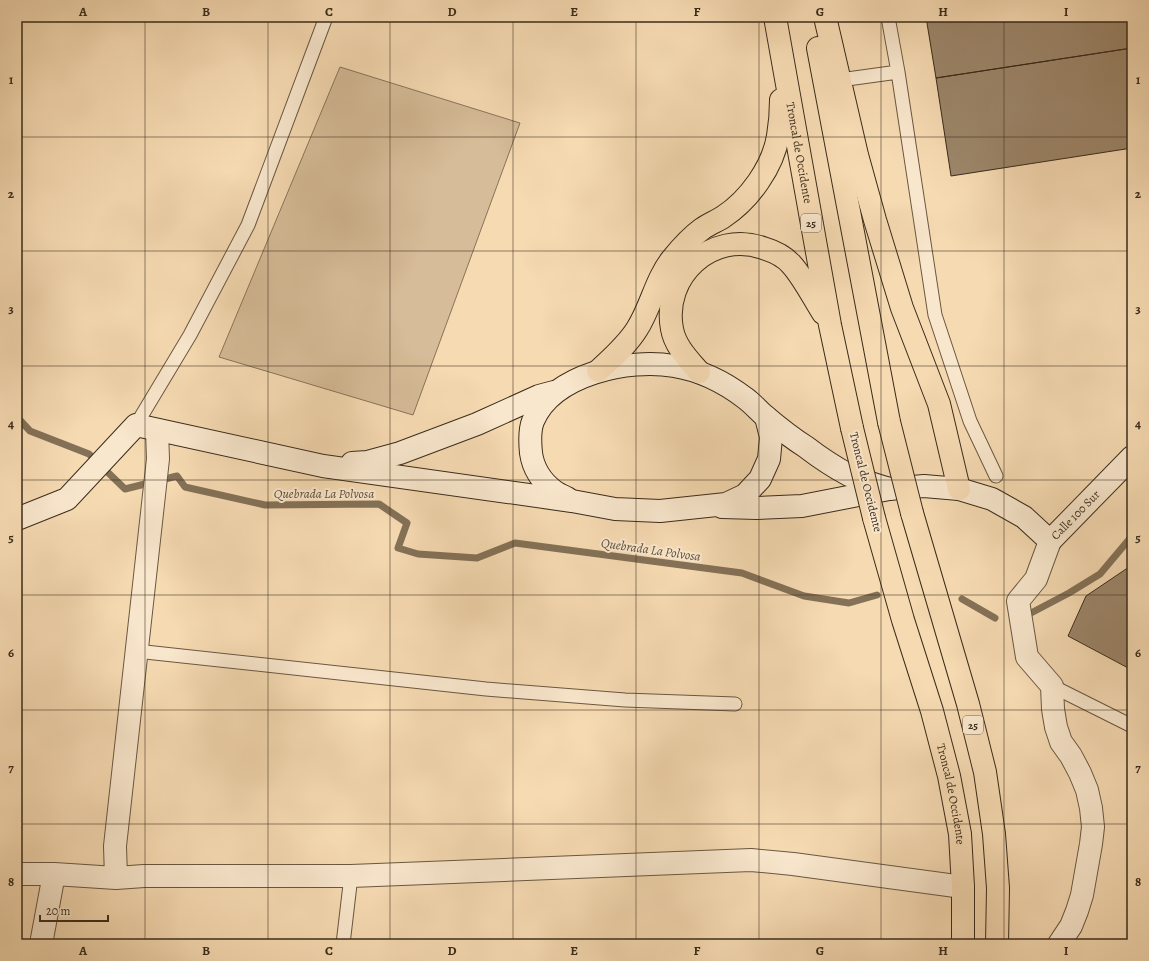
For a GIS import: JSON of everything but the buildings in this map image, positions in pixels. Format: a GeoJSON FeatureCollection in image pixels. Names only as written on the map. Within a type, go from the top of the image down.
{"type":"FeatureCollection","features":[{"type":"Feature","properties":{"kind":"highway","name":"Troncal de Occidente"},"geometry":{"type":"LineString","coordinates":[[775,17],[830,325],[852,428],[874,518],[903,620],[932,711],[949,776],[960,834],[963,887],[963,944]]}},
{"type":"Feature","properties":{"kind":"highway","name":"25"},"geometry":{"type":"LineString","coordinates":[[814,17],[889,422],[912,513],[968,704],[984,772],[995,841],[998,888],[997,944]]}},
{"type":"Feature","properties":{"kind":"highway"},"geometry":{"type":"LineString","coordinates":[[825,17],[857,155],[875,220],[902,308],[939,404],[959,489]]}},
{"type":"Feature","properties":{"kind":"highway"},"geometry":{"type":"LineString","coordinates":[[598,371],[622,348],[637,329],[661,278],[672,260],[686,243],[743,201],[759,182],[772,159],[778,137],[781,108],[780,45]]}},
{"type":"Feature","properties":{"kind":"highway"},"geometry":{"type":"LineString","coordinates":[[699,372],[678,346],[672,329],[671,308],[675,288],[685,271],[702,256],[721,246],[738,244],[755,245],[774,252],[780,256],[791,264],[830,325]]}},
{"type":"Feature","properties":{"kind":"street"},"geometry":{"type":"LineString","coordinates":[[572,500],[554,492],[541,478],[532,460],[529,440],[533,421],[543,404],[558,391],[577,380],[598,371],[623,366],[648,364],[674,366],[699,372],[723,383],[746,398],[766,417],[806,448],[850,475],[889,489]]}},
{"type":"Feature","properties":{"kind":"street"},"geometry":{"type":"LineString","coordinates":[[323,466],[367,462],[400,453],[477,424],[539,396],[558,391]]}},
{"type":"Feature","properties":{"kind":"street"},"geometry":{"type":"LineString","coordinates":[[17,519],[67,499],[120,443],[147,428],[323,466],[572,500],[615,509],[660,511],[704,507],[726,504],[745,494],[760,479],[769,459],[771,445],[771,437],[766,417]]}},
{"type":"Feature","properties":{"kind":"street"},"geometry":{"type":"LineString","coordinates":[[116,878],[115,846],[158,459],[147,428]]}},
{"type":"Feature","properties":{"kind":"street","name":"Calle 100 Sur"},"geometry":{"type":"LineString","coordinates":[[1052,686],[1027,657],[1018,601],[1036,579],[1050,541],[1132,458]]}},
{"type":"Feature","properties":{"kind":"street"},"geometry":{"type":"LineString","coordinates":[[704,507],[757,508],[802,506],[889,489],[924,486],[959,489],[992,499],[1024,518],[1050,541]]}},
{"type":"Feature","properties":{"kind":"street"},"geometry":{"type":"LineString","coordinates":[[1052,686],[1056,727],[1061,742],[1072,756],[1087,790],[1091,808],[1092,827],[1091,844],[1078,911],[1071,926],[1059,944]]}},
{"type":"Feature","properties":{"kind":"street"},"geometry":{"type":"LineString","coordinates":[[17,874],[54,874],[116,878],[152,876],[351,876],[751,860],[793,864],[963,887]]}},
{"type":"Feature","properties":{"kind":"street"},"geometry":{"type":"LineString","coordinates":[[41,944],[54,874]]}},
{"type":"Feature","properties":{"kind":"lane"},"geometry":{"type":"LineString","coordinates":[[147,428],[190,335],[248,225],[326,17]]}},
{"type":"Feature","properties":{"kind":"lane"},"geometry":{"type":"LineString","coordinates":[[888,17],[898,72],[935,315],[970,421],[996,476]]}},
{"type":"Feature","properties":{"kind":"lane"},"geometry":{"type":"LineString","coordinates":[[840,80],[898,72]]}},
{"type":"Feature","properties":{"kind":"lane"},"geometry":{"type":"LineString","coordinates":[[136,651],[486,689],[625,700],[735,704]]}},
{"type":"Feature","properties":{"kind":"lane"},"geometry":{"type":"LineString","coordinates":[[1052,686],[1132,726]]}},
{"type":"Feature","properties":{"kind":"lane"},"geometry":{"type":"LineString","coordinates":[[343,944],[351,876]]}},
{"type":"Feature","properties":{"kind":"shaded area"},"geometry":{"type":"Polygon","coordinates":[[[340,67],[520,123],[413,415],[219,357],[340,67]]]}},
{"type":"Feature","properties":{"kind":"waterway","name":"Quebrada La Polvosa"},"geometry":{"type":"LineString","coordinates":[[17,417],[30,431],[89,454],[125,489],[177,476],[185,487],[265,505],[379,504],[407,523],[398,548],[418,554],[477,558],[515,543],[742,573],[804,596],[849,603],[877,595]]}},
{"type":"Feature","properties":{"kind":"waterway","name":"Quebrada La Polvosa"},"geometry":{"type":"LineString","coordinates":[[1031,613],[1069,593],[1100,574],[1132,536]]}},
{"type":"Feature","properties":{"kind":"waterway","name":"Quebrada La Polvosa"},"geometry":{"type":"LineString","coordinates":[[962,599],[995,618]]}}]}
